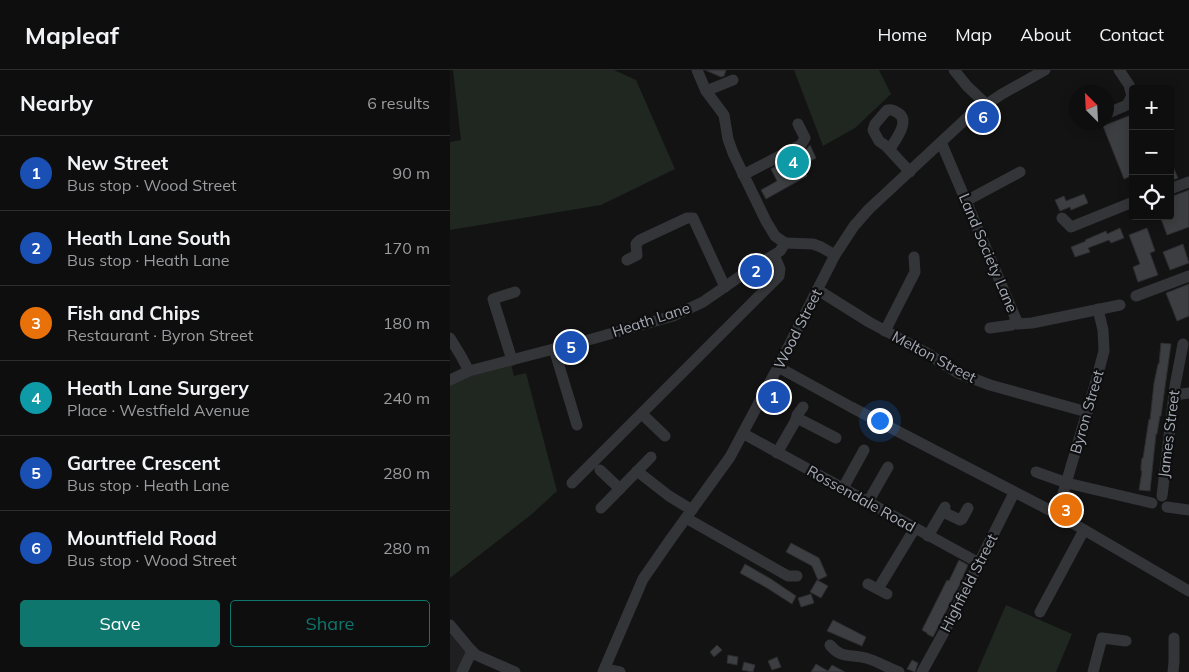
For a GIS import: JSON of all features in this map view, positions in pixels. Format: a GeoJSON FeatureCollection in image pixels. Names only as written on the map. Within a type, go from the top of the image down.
{"type":"FeatureCollection","features":[{"type":"Feature","properties":{"kind":"street"},"geometry":{"type":"LineString","coordinates":[[697,70],[706,91],[724,115],[730,146],[773,233],[779,240],[785,243],[813,244],[835,255]]}},
{"type":"Feature","properties":{"kind":"street"},"geometry":{"type":"LineString","coordinates":[[954,70],[986,104]]}},
{"type":"Feature","properties":{"kind":"street","name":"Wood Street"},"geometry":{"type":"LineString","coordinates":[[604,670],[643,579],[730,457],[744,434],[835,255],[854,226],[869,208],[969,116],[1031,73],[1045,70]]}},
{"type":"Feature","properties":{"kind":"street"},"geometry":{"type":"LineString","coordinates":[[1114,110],[1126,105],[1132,96],[1129,85],[1119,70]]}},
{"type":"Feature","properties":{"kind":"street"},"geometry":{"type":"LineString","coordinates":[[706,91],[733,80]]}},
{"type":"Feature","properties":{"kind":"street"},"geometry":{"type":"LineString","coordinates":[[743,175],[801,145],[805,138],[798,124]]}},
{"type":"Feature","properties":{"kind":"street","name":"Land Society Lane"},"geometry":{"type":"LineString","coordinates":[[941,142],[1018,324],[1032,323],[1120,305]]}},
{"type":"Feature","properties":{"kind":"street"},"geometry":{"type":"LineString","coordinates":[[890,149],[910,172]]}},
{"type":"Feature","properties":{"kind":"street"},"geometry":{"type":"LineString","coordinates":[[966,201],[1020,172]]}},
{"type":"Feature","properties":{"kind":"street"},"geometry":{"type":"LineString","coordinates":[[1174,188],[1189,182]]}},
{"type":"Feature","properties":{"kind":"street"},"geometry":{"type":"LineString","coordinates":[[1068,227],[1129,203]]}},
{"type":"Feature","properties":{"kind":"street"},"geometry":{"type":"LineString","coordinates":[[627,260],[637,255],[636,244],[640,240],[686,218],[692,217],[725,287]]}},
{"type":"Feature","properties":{"kind":"street","name":"Heath Lane"},"geometry":{"type":"LineString","coordinates":[[450,380],[469,371],[673,316],[703,302],[780,251],[785,243]]}},
{"type":"Feature","properties":{"kind":"street"},"geometry":{"type":"LineString","coordinates":[[572,483],[779,276],[780,269],[774,255]]}},
{"type":"Feature","properties":{"kind":"street"},"geometry":{"type":"LineString","coordinates":[[885,331],[915,272],[914,257]]}},
{"type":"Feature","properties":{"kind":"street"},"geometry":{"type":"LineString","coordinates":[[1136,296],[1189,276]]}},
{"type":"Feature","properties":{"kind":"street","name":"Melton Street"},"geometry":{"type":"LineString","coordinates":[[818,290],[869,322],[925,352],[958,373],[990,385],[1087,412]]}},
{"type":"Feature","properties":{"kind":"street"},"geometry":{"type":"LineString","coordinates":[[512,360],[487,300],[515,292]]}},
{"type":"Feature","properties":{"kind":"street","name":"Byron Street"},"geometry":{"type":"LineString","coordinates":[[1057,514],[1104,351],[1103,330],[1098,309]]}},
{"type":"Feature","properties":{"kind":"street"},"geometry":{"type":"LineString","coordinates":[[990,328],[1012,325],[1016,319]]}},
{"type":"Feature","properties":{"kind":"street"},"geometry":{"type":"LineString","coordinates":[[450,338],[469,371]]}},
{"type":"Feature","properties":{"kind":"street","name":"James Street"},"geometry":{"type":"LineString","coordinates":[[1162,496],[1175,386],[1183,344]]}},
{"type":"Feature","properties":{"kind":"street"},"geometry":{"type":"LineString","coordinates":[[554,349],[577,425]]}},
{"type":"Feature","properties":{"kind":"street"},"geometry":{"type":"LineString","coordinates":[[778,367],[1057,514],[1189,591]]}},
{"type":"Feature","properties":{"kind":"street"},"geometry":{"type":"LineString","coordinates":[[1175,395],[1189,393]]}},
{"type":"Feature","properties":{"kind":"street"},"geometry":{"type":"LineString","coordinates":[[777,453],[803,406]]}},
{"type":"Feature","properties":{"kind":"street"},"geometry":{"type":"LineString","coordinates":[[642,414],[665,436]]}},
{"type":"Feature","properties":{"kind":"street"},"geometry":{"type":"LineString","coordinates":[[796,420],[801,420],[836,438]]}},
{"type":"Feature","properties":{"kind":"street","name":"Rossendale Road"},"geometry":{"type":"LineString","coordinates":[[744,434],[979,563]]}},
{"type":"Feature","properties":{"kind":"street"},"geometry":{"type":"LineString","coordinates":[[843,488],[864,450]]}},
{"type":"Feature","properties":{"kind":"street"},"geometry":{"type":"LineString","coordinates":[[601,508],[651,457]]}},
{"type":"Feature","properties":{"kind":"street"},"geometry":{"type":"LineString","coordinates":[[868,502],[888,467]]}},
{"type":"Feature","properties":{"kind":"street"},"geometry":{"type":"LineString","coordinates":[[600,470],[620,489]]}},
{"type":"Feature","properties":{"kind":"street"},"geometry":{"type":"LineString","coordinates":[[637,471],[670,496],[689,514],[788,576],[796,576]]}},
{"type":"Feature","properties":{"kind":"street"},"geometry":{"type":"LineString","coordinates":[[1036,472],[1067,483],[1152,503]]}},
{"type":"Feature","properties":{"kind":"street","name":"Highfield Street"},"geometry":{"type":"LineString","coordinates":[[922,672],[949,623],[1014,493]]}},
{"type":"Feature","properties":{"kind":"street"},"geometry":{"type":"LineString","coordinates":[[1168,506],[1189,510]]}},
{"type":"Feature","properties":{"kind":"street"},"geometry":{"type":"LineString","coordinates":[[928,536],[944,509],[960,520],[968,508]]}},
{"type":"Feature","properties":{"kind":"street"},"geometry":{"type":"LineString","coordinates":[[878,589],[915,528]]}},
{"type":"Feature","properties":{"kind":"street"},"geometry":{"type":"LineString","coordinates":[[1040,612],[1084,530]]}},
{"type":"Feature","properties":{"kind":"street"},"geometry":{"type":"LineString","coordinates":[[450,624],[476,655],[515,672]]}},
{"type":"Feature","properties":{"kind":"street"},"geometry":{"type":"LineString","coordinates":[[1093,672],[1102,638],[1126,641]]}},
{"type":"Feature","properties":{"kind":"street"},"geometry":{"type":"LineString","coordinates":[[1173,672],[1174,638]]}},
{"type":"Feature","properties":{"kind":"street"},"geometry":{"type":"LineString","coordinates":[[830,645],[836,652],[866,658],[899,672]]}},
{"type":"Feature","properties":{"kind":"street"},"geometry":{"type":"LineString","coordinates":[[462,672],[472,651]]}},
{"type":"Feature","properties":{"kind":"street"},"geometry":{"type":"LineString","coordinates":[[604,670],[620,672]]}},
{"type":"Feature","properties":{"kind":"shaded area"},"geometry":{"type":"Polygon","coordinates":[[[453,70],[614,70],[636,80],[675,169],[601,205],[450,230],[450,142],[461,140],[453,70]]]}},
{"type":"Feature","properties":{"kind":"shaded area"},"geometry":{"type":"Polygon","coordinates":[[[794,70],[879,70],[891,94],[855,128],[823,146],[794,70]]]}},
{"type":"Feature","properties":{"kind":"shaded area"},"geometry":{"type":"Polygon","coordinates":[[[511,364],[514,376],[526,373],[557,491],[532,514],[450,578],[450,384],[466,377],[511,364]]]}},
{"type":"Feature","properties":{"kind":"shaded area"},"geometry":{"type":"Polygon","coordinates":[[[1006,605],[1072,634],[1056,672],[977,672],[1006,605]]]}},
{"type":"Feature","properties":{"kind":"shaded area"},"geometry":{"type":"Polygon","coordinates":[[[450,634],[468,655],[460,672],[450,672],[450,634]]]}},
{"type":"Feature","properties":{"kind":"building"},"geometry":{"type":"Polygon","coordinates":[[[705,70],[726,70],[724,76],[721,77],[705,70]]]}},
{"type":"Feature","properties":{"kind":"building"},"geometry":{"type":"Polygon","coordinates":[[[1129,116],[1129,177],[1124,179],[1105,130],[1114,130],[1114,122],[1129,116]]]}},
{"type":"Feature","properties":{"kind":"building"},"geometry":{"type":"Polygon","coordinates":[[[810,145],[816,158],[801,166],[807,176],[766,199],[761,190],[777,181],[771,169],[804,152],[810,145]]]}},
{"type":"Feature","properties":{"kind":"building"},"geometry":{"type":"Polygon","coordinates":[[[1174,169],[1178,178],[1174,180],[1174,169]]]}},
{"type":"Feature","properties":{"kind":"building"},"geometry":{"type":"Polygon","coordinates":[[[1189,190],[1189,227],[1167,235],[1161,220],[1174,220],[1174,196],[1189,190]]]}},
{"type":"Feature","properties":{"kind":"building"},"geometry":{"type":"Polygon","coordinates":[[[1084,194],[1088,203],[1071,210],[1070,207],[1060,211],[1055,200],[1064,196],[1066,201],[1084,194]]]}},
{"type":"Feature","properties":{"kind":"building"},"geometry":{"type":"Polygon","coordinates":[[[1120,228],[1124,238],[1111,243],[1109,240],[1088,248],[1090,252],[1075,257],[1071,247],[1106,231],[1107,234],[1120,228]]]}},
{"type":"Feature","properties":{"kind":"building"},"geometry":{"type":"Polygon","coordinates":[[[1147,228],[1155,251],[1150,253],[1158,275],[1138,282],[1133,267],[1140,264],[1129,235],[1147,228]]]}},
{"type":"Feature","properties":{"kind":"building"},"geometry":{"type":"Polygon","coordinates":[[[1183,244],[1189,263],[1170,270],[1163,252],[1183,244]]]}},
{"type":"Feature","properties":{"kind":"building"},"geometry":{"type":"Polygon","coordinates":[[[1189,284],[1189,316],[1177,321],[1166,293],[1189,284]]]}},
{"type":"Feature","properties":{"kind":"building"},"geometry":{"type":"Polygon","coordinates":[[[1161,343],[1171,344],[1161,416],[1156,434],[1150,491],[1139,490],[1142,458],[1150,420],[1161,343]]]}},
{"type":"Feature","properties":{"kind":"building"},"geometry":{"type":"Polygon","coordinates":[[[791,543],[819,558],[827,576],[818,580],[812,566],[786,552],[791,543]]]}},
{"type":"Feature","properties":{"kind":"building"},"geometry":{"type":"Polygon","coordinates":[[[959,560],[968,565],[933,637],[922,630],[959,560]]]}},
{"type":"Feature","properties":{"kind":"building"},"geometry":{"type":"Polygon","coordinates":[[[745,564],[796,596],[792,604],[740,573],[745,564]]]}},
{"type":"Feature","properties":{"kind":"building"},"geometry":{"type":"Polygon","coordinates":[[[817,580],[828,586],[821,598],[810,592],[817,580]]]}},
{"type":"Feature","properties":{"kind":"building"},"geometry":{"type":"Polygon","coordinates":[[[811,594],[814,603],[801,607],[798,598],[811,594]]]}},
{"type":"Feature","properties":{"kind":"building"},"geometry":{"type":"Polygon","coordinates":[[[833,620],[866,637],[862,646],[827,631],[833,620]]]}},
{"type":"Feature","properties":{"kind":"building"},"geometry":{"type":"Polygon","coordinates":[[[717,645],[722,650],[714,657],[710,652],[717,645]]]}},
{"type":"Feature","properties":{"kind":"building"},"geometry":{"type":"Polygon","coordinates":[[[728,655],[738,657],[737,665],[727,663],[728,655]]]}},
{"type":"Feature","properties":{"kind":"building"},"geometry":{"type":"Polygon","coordinates":[[[777,657],[781,667],[772,670],[768,661],[777,657]]]}},
{"type":"Feature","properties":{"kind":"building"},"geometry":{"type":"Polygon","coordinates":[[[912,660],[918,663],[915,672],[907,669],[912,660]]]}},
{"type":"Feature","properties":{"kind":"building"},"geometry":{"type":"Polygon","coordinates":[[[744,662],[755,665],[753,672],[742,670],[744,662]]]}},
{"type":"Feature","properties":{"kind":"building"},"geometry":{"type":"Polygon","coordinates":[[[816,664],[828,671],[832,665],[845,672],[811,672],[816,664]]]}},
{"type":"Feature","properties":{"kind":"place","name":"Mountfield Road"},"geometry":{"type":"Point","coordinates":[983,117]}},
{"type":"Feature","properties":{"kind":"place","name":"Heath Lane Surgery"},"geometry":{"type":"Point","coordinates":[793,162]}},
{"type":"Feature","properties":{"kind":"place","name":"Heath Lane South"},"geometry":{"type":"Point","coordinates":[756,271]}},
{"type":"Feature","properties":{"kind":"place","name":"Gartree Crescent"},"geometry":{"type":"Point","coordinates":[571,347]}},
{"type":"Feature","properties":{"kind":"place","name":"New Street"},"geometry":{"type":"Point","coordinates":[774,397]}},
{"type":"Feature","properties":{"kind":"place","name":"Fish and Chips"},"geometry":{"type":"Point","coordinates":[1066,510]}}]}
